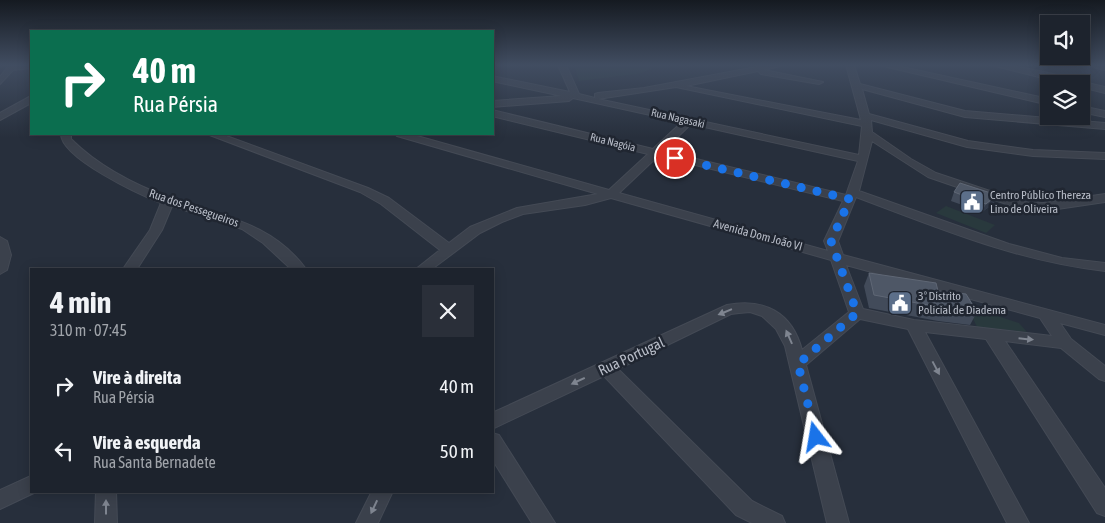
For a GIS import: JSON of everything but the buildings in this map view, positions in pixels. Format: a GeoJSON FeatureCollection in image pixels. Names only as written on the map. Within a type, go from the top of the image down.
{"type":"FeatureCollection","features":[{"type":"Feature","properties":{"kind":"street","name":"Rua Nagasaki"},"geometry":{"type":"LineString","coordinates":[[547,89],[577,93],[689,121],[863,159]]}},
{"type":"Feature","properties":{"kind":"street"},"geometry":{"type":"LineString","coordinates":[[575,89],[577,93]]}},
{"type":"Feature","properties":{"kind":"street"},"geometry":{"type":"LineString","coordinates":[[494,104],[549,100],[577,93],[640,93],[655,89]]}},
{"type":"Feature","properties":{"kind":"street"},"geometry":{"type":"LineString","coordinates":[[696,89],[966,144],[1032,153],[1105,156]]}},
{"type":"Feature","properties":{"kind":"street"},"geometry":{"type":"LineString","coordinates":[[857,89],[866,124],[863,159],[851,196],[831,241],[857,313]]}},
{"type":"Feature","properties":{"kind":"street"},"geometry":{"type":"LineString","coordinates":[[873,89],[965,114],[1105,126]]}},
{"type":"Feature","properties":{"kind":"street"},"geometry":{"type":"LineString","coordinates":[[993,89],[1040,100]]}},
{"type":"Feature","properties":{"kind":"street"},"geometry":{"type":"LineString","coordinates":[[549,100],[559,92]]}},
{"type":"Feature","properties":{"kind":"street"},"geometry":{"type":"LineString","coordinates":[[0,116],[5,110],[30,99]]}},
{"type":"Feature","properties":{"kind":"street"},"geometry":{"type":"LineString","coordinates":[[1090,111],[1105,114]]}},
{"type":"Feature","properties":{"kind":"street","name":"Rua Nagóia"},"geometry":{"type":"LineString","coordinates":[[494,113],[656,153],[851,196]]}},
{"type":"Feature","properties":{"kind":"street"},"geometry":{"type":"LineString","coordinates":[[424,268],[475,230],[498,218],[522,211],[586,201],[611,194],[689,121]]}},
{"type":"Feature","properties":{"kind":"street"},"geometry":{"type":"LineString","coordinates":[[866,124],[925,172],[1022,205],[1044,207],[1105,198]]}},
{"type":"Feature","properties":{"kind":"street","name":"Rua dos Pessegueiros"},"geometry":{"type":"LineString","coordinates":[[66,135],[66,140],[71,147],[96,165],[168,201],[228,218],[248,227],[265,237],[298,268]]}},
{"type":"Feature","properties":{"kind":"street"},"geometry":{"type":"LineString","coordinates":[[215,135],[364,190],[385,201],[448,249]]}},
{"type":"Feature","properties":{"kind":"street","name":"Avenida Dom João VI"},"geometry":{"type":"LineString","coordinates":[[408,135],[683,216],[838,256],[1105,330]]}},
{"type":"Feature","properties":{"kind":"street"},"geometry":{"type":"LineString","coordinates":[[851,196],[1004,247],[1069,263],[1105,267]]}},
{"type":"Feature","properties":{"kind":"street"},"geometry":{"type":"LineString","coordinates":[[131,268],[156,230],[168,201]]}},
{"type":"Feature","properties":{"kind":"street"},"geometry":{"type":"LineString","coordinates":[[0,241],[5,250],[5,259],[0,270]]}},
{"type":"Feature","properties":{"kind":"street","name":"Rua Portugal"},"geometry":{"type":"LineString","coordinates":[[494,421],[727,310],[743,306],[758,308],[771,314],[786,330],[798,364]]}},
{"type":"Feature","properties":{"kind":"street"},"geometry":{"type":"LineString","coordinates":[[857,313],[914,325],[1065,343]]}},
{"type":"Feature","properties":{"kind":"street"},"geometry":{"type":"LineString","coordinates":[[838,523],[798,364],[857,313]]}},
{"type":"Feature","properties":{"kind":"street"},"geometry":{"type":"LineString","coordinates":[[1045,313],[1065,343],[1105,375]]}},
{"type":"Feature","properties":{"kind":"street"},"geometry":{"type":"LineString","coordinates":[[914,325],[1018,523]]}},
{"type":"Feature","properties":{"kind":"street"},"geometry":{"type":"LineString","coordinates":[[992,335],[1105,506]]}},
{"type":"Feature","properties":{"kind":"street"},"geometry":{"type":"LineString","coordinates":[[606,368],[744,508],[774,523]]}},
{"type":"Feature","properties":{"kind":"street"},"geometry":{"type":"LineString","coordinates":[[494,444],[544,523]]}},
{"type":"Feature","properties":{"kind":"street"},"geometry":{"type":"LineString","coordinates":[[0,500],[30,485]]}},
{"type":"Feature","properties":{"kind":"street"},"geometry":{"type":"LineString","coordinates":[[106,493],[106,523]]}},
{"type":"Feature","properties":{"kind":"street"},"geometry":{"type":"LineString","coordinates":[[367,523],[382,493]]}},
{"type":"Feature","properties":{"kind":"shaded area"},"geometry":{"type":"Polygon","coordinates":[[[946,206],[995,225],[986,233],[936,213],[946,206]]]}},
{"type":"Feature","properties":{"kind":"shaded area"},"geometry":{"type":"Polygon","coordinates":[[[967,306],[1019,323],[1027,332],[977,327],[967,306]]]}},
{"type":"Feature","properties":{"kind":"place","name":"Centro Público Thereza Lino de Oliveira"},"geometry":{"type":"Point","coordinates":[972,202]}},
{"type":"Feature","properties":{"kind":"place","name":"3º Distrito Policial de Diadema"},"geometry":{"type":"Point","coordinates":[900,303]}},
{"type":"Feature","properties":{"kind":"route"},"geometry":{"type":"LineString","coordinates":[[675,158],[850,199],[831,241],[857,313],[798,364],[816,437]]}}]}
